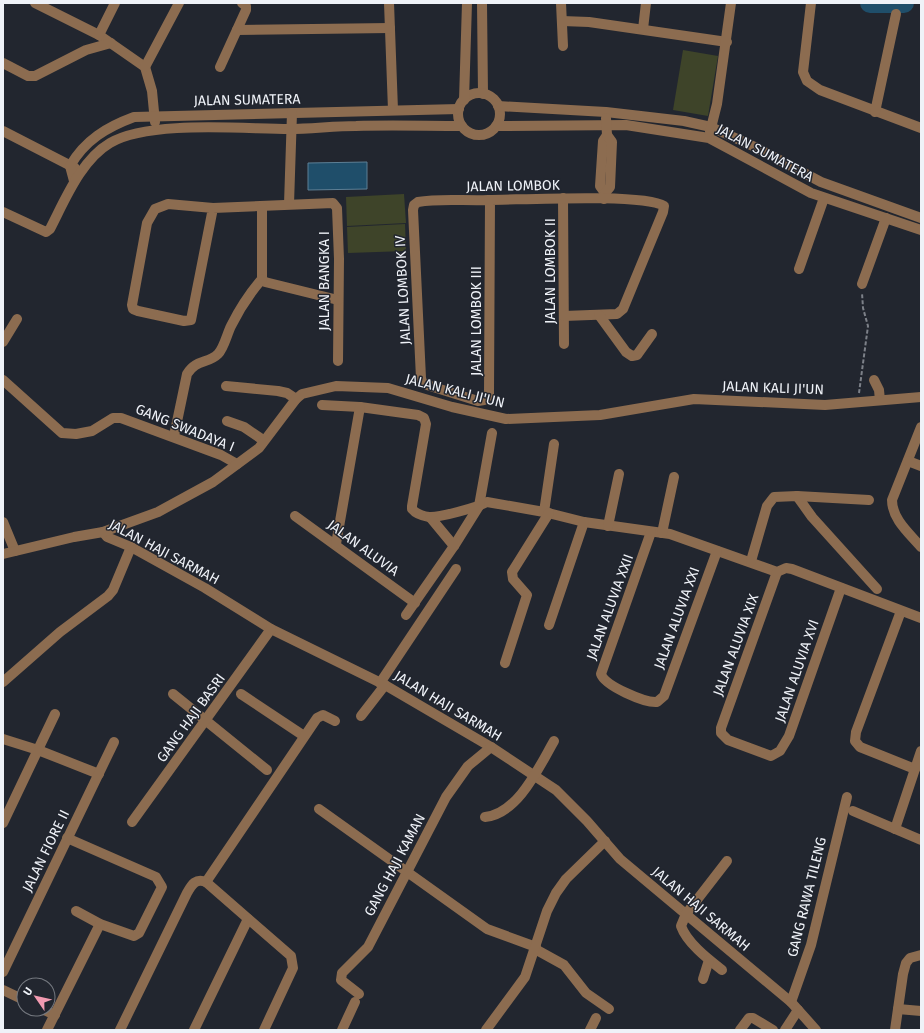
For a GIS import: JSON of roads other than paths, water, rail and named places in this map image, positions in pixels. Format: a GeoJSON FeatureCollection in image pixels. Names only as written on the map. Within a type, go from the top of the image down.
{"type":"FeatureCollection","features":[{"type":"Feature","properties":{"kind":"street"},"geometry":{"type":"LineString","coordinates":[[35,3],[99,35],[145,67],[152,91],[156,130]]}},
{"type":"Feature","properties":{"kind":"street"},"geometry":{"type":"LineString","coordinates":[[99,35],[115,3]]}},
{"type":"Feature","properties":{"kind":"street"},"geometry":{"type":"LineString","coordinates":[[145,67],[179,3]]}},
{"type":"Feature","properties":{"kind":"street"},"geometry":{"type":"LineString","coordinates":[[220,67],[246,10],[246,6],[242,3]]}},
{"type":"Feature","properties":{"kind":"street"},"geometry":{"type":"LineString","coordinates":[[389,3],[393,110]]}},
{"type":"Feature","properties":{"kind":"street"},"geometry":{"type":"LineString","coordinates":[[464,100],[467,3]]}},
{"type":"Feature","properties":{"kind":"street"},"geometry":{"type":"LineString","coordinates":[[482,3],[483,94]]}},
{"type":"Feature","properties":{"kind":"street"},"geometry":{"type":"LineString","coordinates":[[561,3],[563,46]]}},
{"type":"Feature","properties":{"kind":"street"},"geometry":{"type":"LineString","coordinates":[[643,29],[646,3]]}},
{"type":"Feature","properties":{"kind":"street"},"geometry":{"type":"LineString","coordinates":[[709,138],[717,104],[727,42],[731,3]]}},
{"type":"Feature","properties":{"kind":"street"},"geometry":{"type":"LineString","coordinates":[[811,3],[803,72],[805,79],[820,90],[875,112],[921,128]]}},
{"type":"Feature","properties":{"kind":"street"},"geometry":{"type":"LineString","coordinates":[[875,112],[896,14]]}},
{"type":"Feature","properties":{"kind":"street"},"geometry":{"type":"LineString","coordinates":[[562,21],[589,22],[727,42]]}},
{"type":"Feature","properties":{"kind":"street"},"geometry":{"type":"LineString","coordinates":[[237,30],[390,28]]}},
{"type":"Feature","properties":{"kind":"street"},"geometry":{"type":"LineString","coordinates":[[3,63],[28,76],[35,76],[86,50],[112,43]]}},
{"type":"Feature","properties":{"kind":"street"},"geometry":{"type":"LineString","coordinates":[[473,94],[483,94],[492,98],[498,106],[500,116],[496,126],[487,133],[476,135],[470,133],[462,126],[458,114],[464,100],[473,94]]}},
{"type":"Feature","properties":{"kind":"street","name":"JALAN SUMATERA"},"geometry":{"type":"LineString","coordinates":[[498,106],[606,112],[684,121],[711,127],[755,147],[821,182],[921,218]]}},
{"type":"Feature","properties":{"kind":"street","name":"JALAN SUMATERA"},"geometry":{"type":"LineString","coordinates":[[70,166],[86,144],[100,132],[134,117],[459,109]]}},
{"type":"Feature","properties":{"kind":"street"},"geometry":{"type":"LineString","coordinates":[[604,196],[600,186],[603,141],[607,135],[606,112]]}},
{"type":"Feature","properties":{"kind":"street"},"geometry":{"type":"LineString","coordinates":[[213,208],[191,320],[184,321],[138,311],[133,308],[132,305],[148,222],[151,214],[159,207],[168,204],[213,208],[262,207],[289,204],[292,113]]}},
{"type":"Feature","properties":{"kind":"street","name":"JALAN SUMATERA"},"geometry":{"type":"LineString","coordinates":[[496,126],[626,125],[709,138],[811,193],[921,230]]}},
{"type":"Feature","properties":{"kind":"street","name":"JALAN SUMATERA"},"geometry":{"type":"LineString","coordinates":[[3,212],[42,232],[46,232],[50,229],[74,181],[87,164],[110,143],[128,135],[156,130],[292,129],[355,126],[462,126]]}},
{"type":"Feature","properties":{"kind":"street"},"geometry":{"type":"LineString","coordinates":[[3,132],[82,172]]}},
{"type":"Feature","properties":{"kind":"street"},"geometry":{"type":"LineString","coordinates":[[70,166],[74,181]]}},
{"type":"Feature","properties":{"kind":"street","name":"JALAN LOMBOK"},"geometry":{"type":"LineString","coordinates":[[422,201],[604,196],[664,206],[663,212],[625,306],[617,314],[599,315]]}},
{"type":"Feature","properties":{"kind":"street","name":"JALAN LOMBOK II"},"geometry":{"type":"LineString","coordinates":[[564,198],[564,344]]}},
{"type":"Feature","properties":{"kind":"street"},"geometry":{"type":"LineString","coordinates":[[799,269],[824,198]]}},
{"type":"Feature","properties":{"kind":"street","name":"JALAN LOMBOK III"},"geometry":{"type":"LineString","coordinates":[[422,382],[427,385],[478,401],[484,400],[489,395],[490,200]]}},
{"type":"Feature","properties":{"kind":"street","name":"JALAN LOMBOK IV"},"geometry":{"type":"LineString","coordinates":[[422,201],[416,203],[413,210],[420,378],[422,382]]}},
{"type":"Feature","properties":{"kind":"street","name":"JALAN BANGKA I"},"geometry":{"type":"LineString","coordinates":[[289,204],[333,203],[337,208],[338,361]]}},
{"type":"Feature","properties":{"kind":"street"},"geometry":{"type":"LineString","coordinates":[[174,436],[187,374],[191,368],[199,362],[212,359],[219,354],[231,326],[262,279],[262,207]]}},
{"type":"Feature","properties":{"kind":"street"},"geometry":{"type":"LineString","coordinates":[[862,284],[886,218]]}},
{"type":"Feature","properties":{"kind":"street"},"geometry":{"type":"LineString","coordinates":[[262,279],[265,282],[338,300]]}},
{"type":"Feature","properties":{"kind":"street"},"geometry":{"type":"LineString","coordinates":[[564,316],[599,315],[626,352],[632,356],[636,355],[652,334]]}},
{"type":"Feature","properties":{"kind":"street"},"geometry":{"type":"LineString","coordinates":[[3,342],[17,319]]}},
{"type":"Feature","properties":{"kind":"street","name":"GANG SWADAYA I"},"geometry":{"type":"LineString","coordinates":[[3,380],[62,432],[76,434],[92,431],[113,418],[121,418],[174,436],[221,455],[237,464]]}},
{"type":"Feature","properties":{"kind":"street"},"geometry":{"type":"LineString","coordinates":[[874,380],[879,390],[880,400]]}},
{"type":"Feature","properties":{"kind":"street"},"geometry":{"type":"LineString","coordinates":[[226,386],[278,391],[287,393],[296,399]]}},
{"type":"Feature","properties":{"kind":"street","name":"JALAN KALI JI'UN"},"geometry":{"type":"LineString","coordinates":[[103,532],[158,512],[213,482],[258,448],[296,399],[302,394],[336,386],[388,388],[452,407],[506,419],[600,415],[694,399],[825,405],[858,401],[921,398]]}},
{"type":"Feature","properties":{"kind":"street"},"geometry":{"type":"LineString","coordinates":[[322,405],[360,407],[418,415],[426,421],[412,506],[412,509],[418,514],[430,517],[479,506],[487,502],[547,512],[584,522],[670,534],[717,551],[751,561],[777,572],[786,568],[792,569],[921,618]]}},
{"type":"Feature","properties":{"kind":"street"},"geometry":{"type":"LineString","coordinates":[[336,544],[360,407]]}},
{"type":"Feature","properties":{"kind":"street"},"geometry":{"type":"LineString","coordinates":[[227,421],[244,427],[263,440]]}},
{"type":"Feature","properties":{"kind":"street"},"geometry":{"type":"LineString","coordinates":[[921,427],[892,500],[892,508],[899,520],[921,547]]}},
{"type":"Feature","properties":{"kind":"street"},"geometry":{"type":"LineString","coordinates":[[406,615],[454,546],[479,506],[492,433]]}},
{"type":"Feature","properties":{"kind":"street"},"geometry":{"type":"LineString","coordinates":[[505,663],[527,595],[513,579],[512,572],[547,512],[554,444]]}},
{"type":"Feature","properties":{"kind":"street"},"geometry":{"type":"LineString","coordinates":[[908,461],[921,466]]}},
{"type":"Feature","properties":{"kind":"street"},"geometry":{"type":"LineString","coordinates":[[608,526],[619,474]]}},
{"type":"Feature","properties":{"kind":"street"},"geometry":{"type":"LineString","coordinates":[[662,533],[674,477]]}},
{"type":"Feature","properties":{"kind":"street"},"geometry":{"type":"LineString","coordinates":[[797,496],[825,533],[877,589]]}},
{"type":"Feature","properties":{"kind":"street"},"geometry":{"type":"LineString","coordinates":[[751,561],[767,506],[774,497],[797,496],[869,500]]}},
{"type":"Feature","properties":{"kind":"street","name":"JALAN ALUVIA"},"geometry":{"type":"LineString","coordinates":[[295,516],[336,544],[340,549],[414,603]]}},
{"type":"Feature","properties":{"kind":"street"},"geometry":{"type":"LineString","coordinates":[[430,517],[454,546]]}},
{"type":"Feature","properties":{"kind":"street"},"geometry":{"type":"LineString","coordinates":[[3,522],[15,551]]}},
{"type":"Feature","properties":{"kind":"street"},"geometry":{"type":"LineString","coordinates":[[549,625],[584,522]]}},
{"type":"Feature","properties":{"kind":"street","name":"JALAN HAJI SARMAH"},"geometry":{"type":"LineString","coordinates":[[3,554],[74,537],[103,532],[107,537],[130,547],[205,588],[271,629],[382,684],[491,747],[556,790],[571,804],[620,859],[791,1002],[816,1030]]}},
{"type":"Feature","properties":{"kind":"street","name":"JALAN ALUVIA XXII"},"geometry":{"type":"LineString","coordinates":[[651,532],[602,668],[603,679],[613,686],[652,702],[657,702],[664,696]]}},
{"type":"Feature","properties":{"kind":"street"},"geometry":{"type":"LineString","coordinates":[[3,682],[60,632],[108,596],[113,590],[130,547]]}},
{"type":"Feature","properties":{"kind":"street","name":"JALAN ALUVIA XXI"},"geometry":{"type":"LineString","coordinates":[[664,696],[717,551]]}},
{"type":"Feature","properties":{"kind":"street"},"geometry":{"type":"LineString","coordinates":[[362,716],[456,569]]}},
{"type":"Feature","properties":{"kind":"street","name":"JALAN ALUVIA XIX"},"geometry":{"type":"LineString","coordinates":[[771,756],[728,740],[721,733],[721,728],[777,572]]}},
{"type":"Feature","properties":{"kind":"street","name":"JALAN ALUVIA XVI"},"geometry":{"type":"LineString","coordinates":[[771,756],[780,751],[789,736],[841,588]]}},
{"type":"Feature","properties":{"kind":"street"},"geometry":{"type":"LineString","coordinates":[[901,611],[854,737],[856,744],[860,747],[915,768]]}},
{"type":"Feature","properties":{"kind":"street","name":"GANG HAJI BASRI"},"geometry":{"type":"LineString","coordinates":[[132,822],[271,629]]}},
{"type":"Feature","properties":{"kind":"street"},"geometry":{"type":"LineString","coordinates":[[173,694],[267,770]]}},
{"type":"Feature","properties":{"kind":"street"},"geometry":{"type":"LineString","coordinates":[[241,694],[304,736]]}},
{"type":"Feature","properties":{"kind":"street"},"geometry":{"type":"LineString","coordinates":[[3,823],[55,714]]}},
{"type":"Feature","properties":{"kind":"street"},"geometry":{"type":"LineString","coordinates":[[206,882],[304,736],[320,715],[335,721]]}},
{"type":"Feature","properties":{"kind":"street"},"geometry":{"type":"LineString","coordinates":[[3,739],[38,750],[99,774]]}},
{"type":"Feature","properties":{"kind":"street"},"geometry":{"type":"LineString","coordinates":[[485,817],[496,816],[512,804],[529,784],[554,741]]}},
{"type":"Feature","properties":{"kind":"street","name":"JALAN FIORE II"},"geometry":{"type":"LineString","coordinates":[[3,972],[114,742]]}},
{"type":"Feature","properties":{"kind":"street","name":"GANG HAJI KAMAN"},"geometry":{"type":"LineString","coordinates":[[342,1030],[357,998],[341,980],[342,973],[368,946],[446,797],[468,766],[491,747]]}},
{"type":"Feature","properties":{"kind":"street"},"geometry":{"type":"LineString","coordinates":[[894,829],[921,752]]}},
{"type":"Feature","properties":{"kind":"street","name":"GANG RAWA TILENG"},"geometry":{"type":"LineString","coordinates":[[791,1002],[811,945],[847,797]]}},
{"type":"Feature","properties":{"kind":"street"},"geometry":{"type":"LineString","coordinates":[[319,809],[487,929],[536,948],[564,965],[586,993],[610,1009]]}},
{"type":"Feature","properties":{"kind":"street"},"geometry":{"type":"LineString","coordinates":[[853,812],[921,840]]}},
{"type":"Feature","properties":{"kind":"street"},"geometry":{"type":"LineString","coordinates":[[68,838],[156,877],[160,881],[162,887],[137,935],[129,935],[100,924],[76,911]]}},
{"type":"Feature","properties":{"kind":"street"},"geometry":{"type":"LineString","coordinates":[[486,1030],[525,976],[536,948],[547,911],[556,893],[566,878],[605,841]]}},
{"type":"Feature","properties":{"kind":"street"},"geometry":{"type":"LineString","coordinates":[[722,970],[709,960],[681,928],[681,924],[686,914],[727,861]]}},
{"type":"Feature","properties":{"kind":"street"},"geometry":{"type":"LineString","coordinates":[[120,1030],[187,893],[197,881],[206,882],[291,956],[294,963],[293,968],[264,1030]]}},
{"type":"Feature","properties":{"kind":"street"},"geometry":{"type":"LineString","coordinates":[[194,1030],[248,919]]}},
{"type":"Feature","properties":{"kind":"street"},"geometry":{"type":"LineString","coordinates":[[56,1013],[100,924]]}},
{"type":"Feature","properties":{"kind":"street"},"geometry":{"type":"LineString","coordinates":[[895,1030],[906,963],[910,958],[921,955]]}},
{"type":"Feature","properties":{"kind":"street"},"geometry":{"type":"LineString","coordinates":[[703,979],[709,960]]}},
{"type":"Feature","properties":{"kind":"street"},"geometry":{"type":"LineString","coordinates":[[3,990],[16,996]]}},
{"type":"Feature","properties":{"kind":"street"},"geometry":{"type":"LineString","coordinates":[[898,1008],[921,1011]]}},
{"type":"Feature","properties":{"kind":"street"},"geometry":{"type":"LineString","coordinates":[[785,1030],[798,1010]]}},
{"type":"Feature","properties":{"kind":"street"},"geometry":{"type":"LineString","coordinates":[[47,1030],[54,1017]]}},
{"type":"Feature","properties":{"kind":"street"},"geometry":{"type":"LineString","coordinates":[[590,1030],[596,1018]]}},
{"type":"Feature","properties":{"kind":"street"},"geometry":{"type":"LineString","coordinates":[[740,1030],[749,1018],[753,1018],[773,1030]]}},
{"type":"Feature","properties":{"kind":"water"},"geometry":{"type":"Polygon","coordinates":[[[367,162],[367,189],[308,190],[308,163],[367,162]]]}},
{"type":"Feature","properties":{"kind":"waterway"},"geometry":{"type":"LineString","coordinates":[[870,3],[904,3]]}}]}
